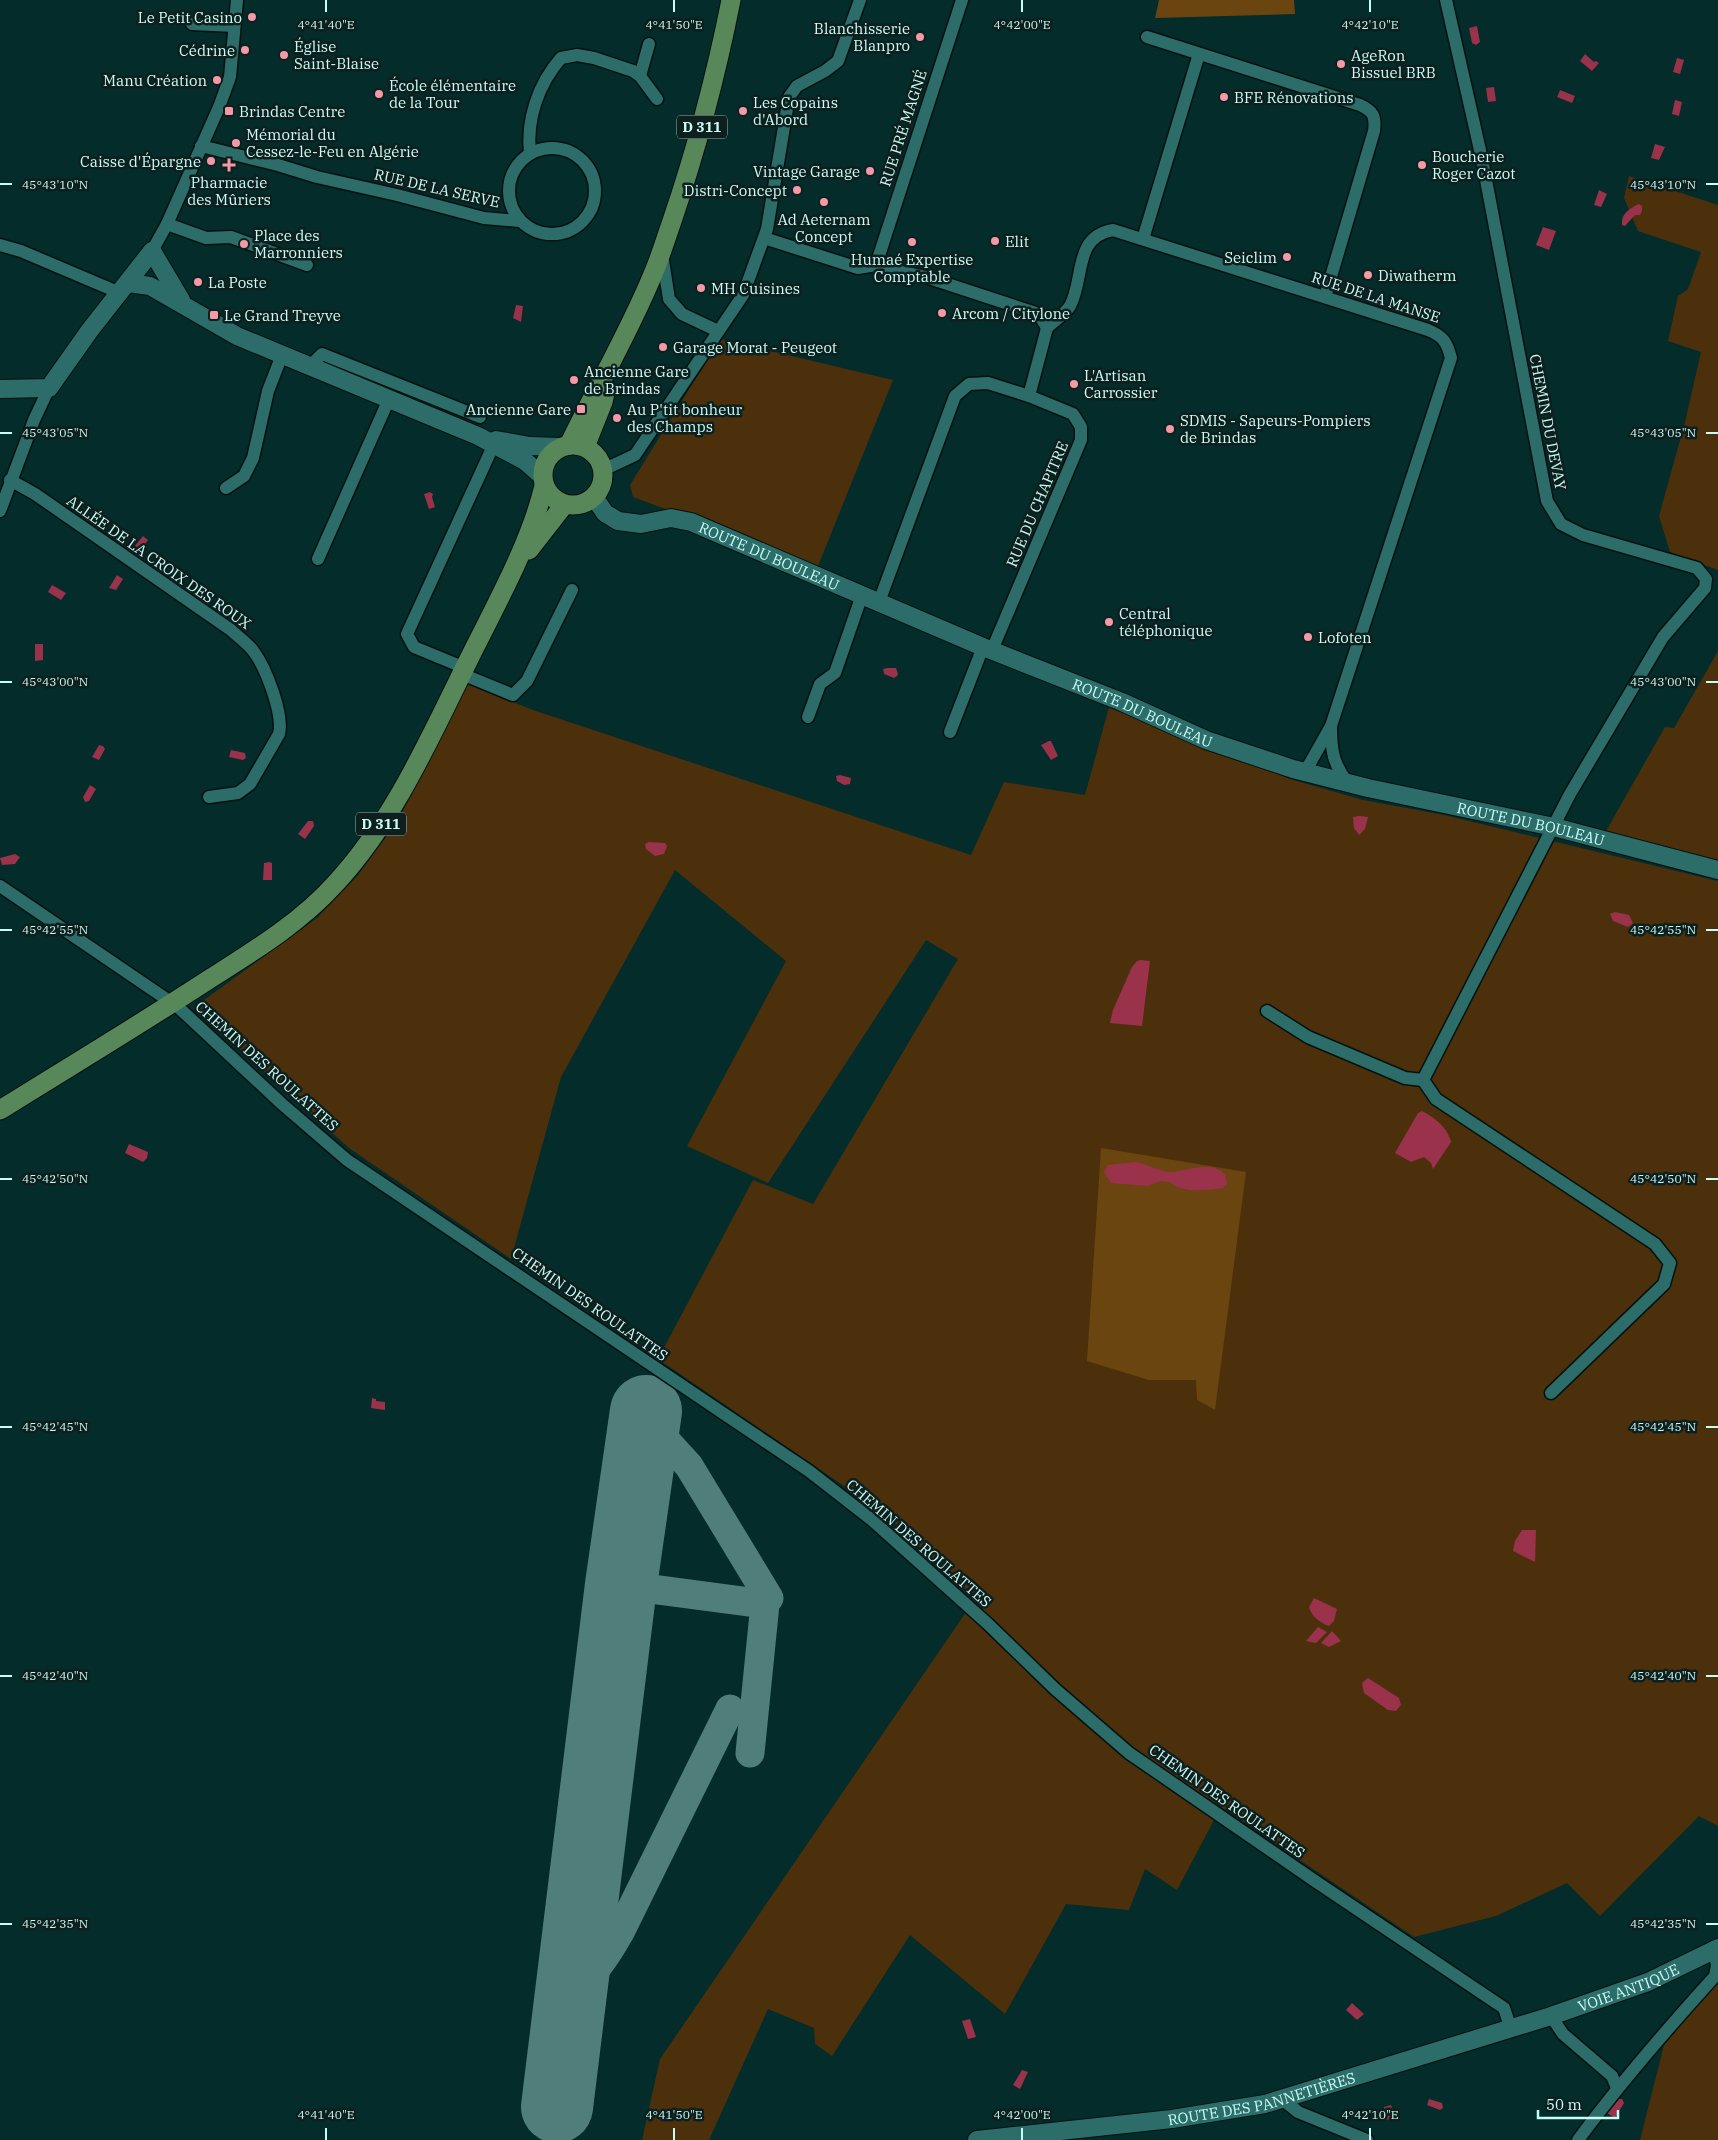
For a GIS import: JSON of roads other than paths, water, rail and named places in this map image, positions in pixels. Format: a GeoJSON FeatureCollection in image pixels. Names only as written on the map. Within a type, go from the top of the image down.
{"type":"FeatureCollection","features":[{"type":"Feature","properties":{"kind":"main road","name":"D 311"},"geometry":{"type":"LineString","coordinates":[[571,446],[593,394],[614,358],[653,274],[661,252],[703,122],[731,0]]}},
{"type":"Feature","properties":{"kind":"main road"},"geometry":{"type":"LineString","coordinates":[[571,446],[594,453],[603,470],[600,490],[585,503],[575,506],[564,504],[548,494],[543,481],[547,459],[571,446]]}},
{"type":"Feature","properties":{"kind":"main road","name":"D 311"},"geometry":{"type":"LineString","coordinates":[[0,1110],[257,949],[311,908],[335,885],[372,838],[420,760],[510,577],[540,504],[543,481]]}},
{"type":"Feature","properties":{"kind":"main road","name":"D 311"},"geometry":{"type":"LineString","coordinates":[[510,577],[564,504]]}},
{"type":"Feature","properties":{"kind":"street"},"geometry":{"type":"LineString","coordinates":[[0,511],[10,480],[49,388],[90,330],[148,257],[167,224],[219,107],[230,77],[237,0]]}},
{"type":"Feature","properties":{"kind":"street"},"geometry":{"type":"LineString","coordinates":[[603,470],[635,456],[743,295],[767,230],[789,97],[797,86],[825,71],[838,61],[860,0]]}},
{"type":"Feature","properties":{"kind":"street","name":"RUE PRÉ MAGNÉ"},"geometry":{"type":"LineString","coordinates":[[876,265],[962,0]]}},
{"type":"Feature","properties":{"kind":"street","name":"CHEMIN DU DEVAY"},"geometry":{"type":"LineString","coordinates":[[1424,1080],[1570,794],[1663,637],[1705,588],[1706,580],[1698,568],[1583,535],[1561,524],[1547,501],[1482,159],[1446,0]]}},
{"type":"Feature","properties":{"kind":"street"},"geometry":{"type":"LineString","coordinates":[[192,24],[234,26]]}},
{"type":"Feature","properties":{"kind":"street"},"geometry":{"type":"LineString","coordinates":[[1148,37],[1360,105],[1370,109],[1374,114],[1374,131],[1324,297]]}},
{"type":"Feature","properties":{"kind":"street"},"geometry":{"type":"LineString","coordinates":[[640,76],[650,44]]}},
{"type":"Feature","properties":{"kind":"street"},"geometry":{"type":"LineString","coordinates":[[1143,239],[1199,54]]}},
{"type":"Feature","properties":{"kind":"street"},"geometry":{"type":"LineString","coordinates":[[530,153],[528,136],[538,96],[548,72],[561,58],[577,55],[594,58],[633,71],[640,76],[657,99]]}},
{"type":"Feature","properties":{"kind":"street","name":"RUE DE LA SERVE"},"geometry":{"type":"LineString","coordinates":[[201,146],[278,164],[317,177],[397,195],[484,218],[520,221]]}},
{"type":"Feature","properties":{"kind":"street","name":"RUE DE LA SERVE"},"geometry":{"type":"LineString","coordinates":[[544,148],[559,148],[574,153],[585,162],[593,175],[596,190],[594,205],[587,218],[576,228],[562,234],[547,235],[532,230],[520,221],[513,211],[508,185],[512,172],[520,162],[530,153],[544,148]]}},
{"type":"Feature","properties":{"kind":"street"},"geometry":{"type":"LineString","coordinates":[[167,224],[206,238],[231,237],[307,265]]}},
{"type":"Feature","properties":{"kind":"street","name":"RUE DE LA MANSE"},"geometry":{"type":"LineString","coordinates":[[1047,328],[1070,306],[1087,246],[1093,237],[1102,232],[1113,230],[1442,336],[1448,346],[1451,358],[1331,726]]}},
{"type":"Feature","properties":{"kind":"street"},"geometry":{"type":"LineString","coordinates":[[764,238],[858,268],[876,265],[926,277],[1039,314],[1047,328],[1029,396]]}},
{"type":"Feature","properties":{"kind":"street"},"geometry":{"type":"LineString","coordinates":[[0,246],[21,251],[124,288],[150,286],[237,336],[486,440],[525,461],[543,481]]}},
{"type":"Feature","properties":{"kind":"street"},"geometry":{"type":"LineString","coordinates":[[661,252],[669,300],[682,314],[718,331]]}},
{"type":"Feature","properties":{"kind":"street"},"geometry":{"type":"LineString","coordinates":[[148,257],[149,278],[161,291]]}},
{"type":"Feature","properties":{"kind":"street"},"geometry":{"type":"LineString","coordinates":[[148,257],[184,304]]}},
{"type":"Feature","properties":{"kind":"street"},"geometry":{"type":"LineString","coordinates":[[310,366],[322,354],[480,417]]}},
{"type":"Feature","properties":{"kind":"street"},"geometry":{"type":"LineString","coordinates":[[226,488],[244,476],[253,458],[268,391],[282,355]]}},
{"type":"Feature","properties":{"kind":"street","name":"RUE DU CHAPITRE"},"geometry":{"type":"LineString","coordinates":[[880,602],[955,396],[969,384],[988,383],[1029,396],[1073,414],[1081,427],[1081,440],[950,732]]}},
{"type":"Feature","properties":{"kind":"street"},"geometry":{"type":"LineString","coordinates":[[0,389],[49,388]]}},
{"type":"Feature","properties":{"kind":"street"},"geometry":{"type":"LineString","coordinates":[[318,558],[389,399]]}},
{"type":"Feature","properties":{"kind":"street"},"geometry":{"type":"LineString","coordinates":[[486,440],[513,444],[571,446]]}},
{"type":"Feature","properties":{"kind":"street"},"geometry":{"type":"LineString","coordinates":[[486,440],[407,634],[414,647],[513,695],[528,682],[572,590]]}},
{"type":"Feature","properties":{"kind":"street","name":"ALLÉE DE LA CROIX DES ROUX"},"geometry":{"type":"LineString","coordinates":[[10,480],[35,494],[231,630],[254,652],[270,684],[280,714],[282,724],[279,734],[250,784],[238,793],[209,797]]}},
{"type":"Feature","properties":{"kind":"street","name":"ROUTE DU BOULEAU"},"geometry":{"type":"LineString","coordinates":[[594,497],[605,513],[618,521],[641,524],[670,518],[691,522],[987,648],[1122,702],[1206,740],[1304,772],[1554,827],[1718,870]]}},
{"type":"Feature","properties":{"kind":"street"},"geometry":{"type":"LineString","coordinates":[[808,717],[820,684],[835,673],[862,595]]}},
{"type":"Feature","properties":{"kind":"street"},"geometry":{"type":"LineString","coordinates":[[1304,772],[1331,726]]}},
{"type":"Feature","properties":{"kind":"street"},"geometry":{"type":"LineString","coordinates":[[1331,726],[1332,751],[1340,773],[1348,783]]}},
{"type":"Feature","properties":{"kind":"street","name":"CHEMIN DES ROULATTES"},"geometry":{"type":"LineString","coordinates":[[0,886],[172,1003],[282,1104],[348,1160],[809,1472],[872,1520],[988,1624],[1055,1689],[1129,1753],[1320,1885],[1504,2008],[1511,2029]]}},
{"type":"Feature","properties":{"kind":"street"},"geometry":{"type":"LineString","coordinates":[[1267,1011],[1308,1037],[1405,1078],[1424,1080],[1436,1098],[1655,1244],[1670,1263],[1664,1284],[1551,1393]]}},
{"type":"Feature","properties":{"kind":"street"},"geometry":{"type":"LineString","coordinates":[[1578,2140],[1617,2088],[1652,2046],[1715,1976],[1717,1965],[1716,1949]]}},
{"type":"Feature","properties":{"kind":"street","name":"VOIE ANTIQUE"},"geometry":{"type":"LineString","coordinates":[[1543,2019],[1648,1982],[1716,1949]]}},
{"type":"Feature","properties":{"kind":"street"},"geometry":{"type":"LineString","coordinates":[[1543,2019],[1612,2076],[1617,2088]]}},
{"type":"Feature","properties":{"kind":"street","name":"ROUTE DES PANNETIÈRES"},"geometry":{"type":"LineString","coordinates":[[977,2140],[1172,2119],[1265,2104],[1543,2019]]}},
{"type":"Feature","properties":{"kind":"street"},"geometry":{"type":"LineString","coordinates":[[1282,2099],[1298,2112],[1367,2140]]}},
{"type":"Feature","properties":{"kind":"place","name":"Le Petit Casino"},"geometry":{"type":"Point","coordinates":[252,17]}},
{"type":"Feature","properties":{"kind":"place","name":"Blanchisserie Blanpro"},"geometry":{"type":"Point","coordinates":[920,37]}},
{"type":"Feature","properties":{"kind":"place","name":"Cédrine"},"geometry":{"type":"Point","coordinates":[245,50]}},
{"type":"Feature","properties":{"kind":"place","name":"Église Saint-Blaise"},"geometry":{"type":"Point","coordinates":[284,55]}},
{"type":"Feature","properties":{"kind":"place","name":"AgeRon Bissuel BRB"},"geometry":{"type":"Point","coordinates":[1341,64]}},
{"type":"Feature","properties":{"kind":"place","name":"Manu Création"},"geometry":{"type":"Point","coordinates":[217,80]}},
{"type":"Feature","properties":{"kind":"place","name":"École élémentaire de la Tour"},"geometry":{"type":"Point","coordinates":[379,94]}},
{"type":"Feature","properties":{"kind":"place","name":"BFE Rénovations"},"geometry":{"type":"Point","coordinates":[1224,97]}},
{"type":"Feature","properties":{"kind":"place","name":"Brindas Centre"},"geometry":{"type":"Point","coordinates":[229,111]}},
{"type":"Feature","properties":{"kind":"place","name":"Les Copains d'Abord"},"geometry":{"type":"Point","coordinates":[743,111]}},
{"type":"Feature","properties":{"kind":"place","name":"Mémorial du Cessez-le-Feu en Algérie"},"geometry":{"type":"Point","coordinates":[236,143]}},
{"type":"Feature","properties":{"kind":"place","name":"Caisse d'Épargne"},"geometry":{"type":"Point","coordinates":[211,161]}},
{"type":"Feature","properties":{"kind":"place","name":"Pharmacie des Mûriers"},"geometry":{"type":"Point","coordinates":[229,165]}},
{"type":"Feature","properties":{"kind":"place","name":"Boucherie Roger Cazot"},"geometry":{"type":"Point","coordinates":[1422,165]}},
{"type":"Feature","properties":{"kind":"place","name":"Vintage Garage"},"geometry":{"type":"Point","coordinates":[870,171]}},
{"type":"Feature","properties":{"kind":"place","name":"Distri-Concept"},"geometry":{"type":"Point","coordinates":[797,190]}},
{"type":"Feature","properties":{"kind":"place","name":"Ad Aeternam Concept"},"geometry":{"type":"Point","coordinates":[824,202]}},
{"type":"Feature","properties":{"kind":"place","name":"Elit"},"geometry":{"type":"Point","coordinates":[995,241]}},
{"type":"Feature","properties":{"kind":"place","name":"Humaé Expertise Comptable"},"geometry":{"type":"Point","coordinates":[912,242]}},
{"type":"Feature","properties":{"kind":"place","name":"Place des Marronniers"},"geometry":{"type":"Point","coordinates":[244,244]}},
{"type":"Feature","properties":{"kind":"place","name":"Seiclim"},"geometry":{"type":"Point","coordinates":[1287,257]}},
{"type":"Feature","properties":{"kind":"place","name":"Diwatherm"},"geometry":{"type":"Point","coordinates":[1368,275]}},
{"type":"Feature","properties":{"kind":"place","name":"La Poste"},"geometry":{"type":"Point","coordinates":[198,282]}},
{"type":"Feature","properties":{"kind":"place","name":"MH Cuisines"},"geometry":{"type":"Point","coordinates":[701,288]}},
{"type":"Feature","properties":{"kind":"place","name":"Arcom / Citylone"},"geometry":{"type":"Point","coordinates":[942,313]}},
{"type":"Feature","properties":{"kind":"place","name":"Le Grand Treyve"},"geometry":{"type":"Point","coordinates":[214,315]}},
{"type":"Feature","properties":{"kind":"place","name":"Garage Morat - Peugeot"},"geometry":{"type":"Point","coordinates":[663,347]}},
{"type":"Feature","properties":{"kind":"place","name":"Ancienne Gare de Brindas"},"geometry":{"type":"Point","coordinates":[574,380]}},
{"type":"Feature","properties":{"kind":"place","name":"L'Artisan Carrossier"},"geometry":{"type":"Point","coordinates":[1074,384]}},
{"type":"Feature","properties":{"kind":"place","name":"Ancienne Gare"},"geometry":{"type":"Point","coordinates":[581,409]}},
{"type":"Feature","properties":{"kind":"place","name":"Au P'tit bonheur des Champs"},"geometry":{"type":"Point","coordinates":[617,418]}},
{"type":"Feature","properties":{"kind":"place","name":"SDMIS - Sapeurs-Pompiers de Brindas"},"geometry":{"type":"Point","coordinates":[1170,429]}},
{"type":"Feature","properties":{"kind":"place","name":"Central téléphonique"},"geometry":{"type":"Point","coordinates":[1109,622]}},
{"type":"Feature","properties":{"kind":"place","name":"Lofoten"},"geometry":{"type":"Point","coordinates":[1308,637]}}]}
